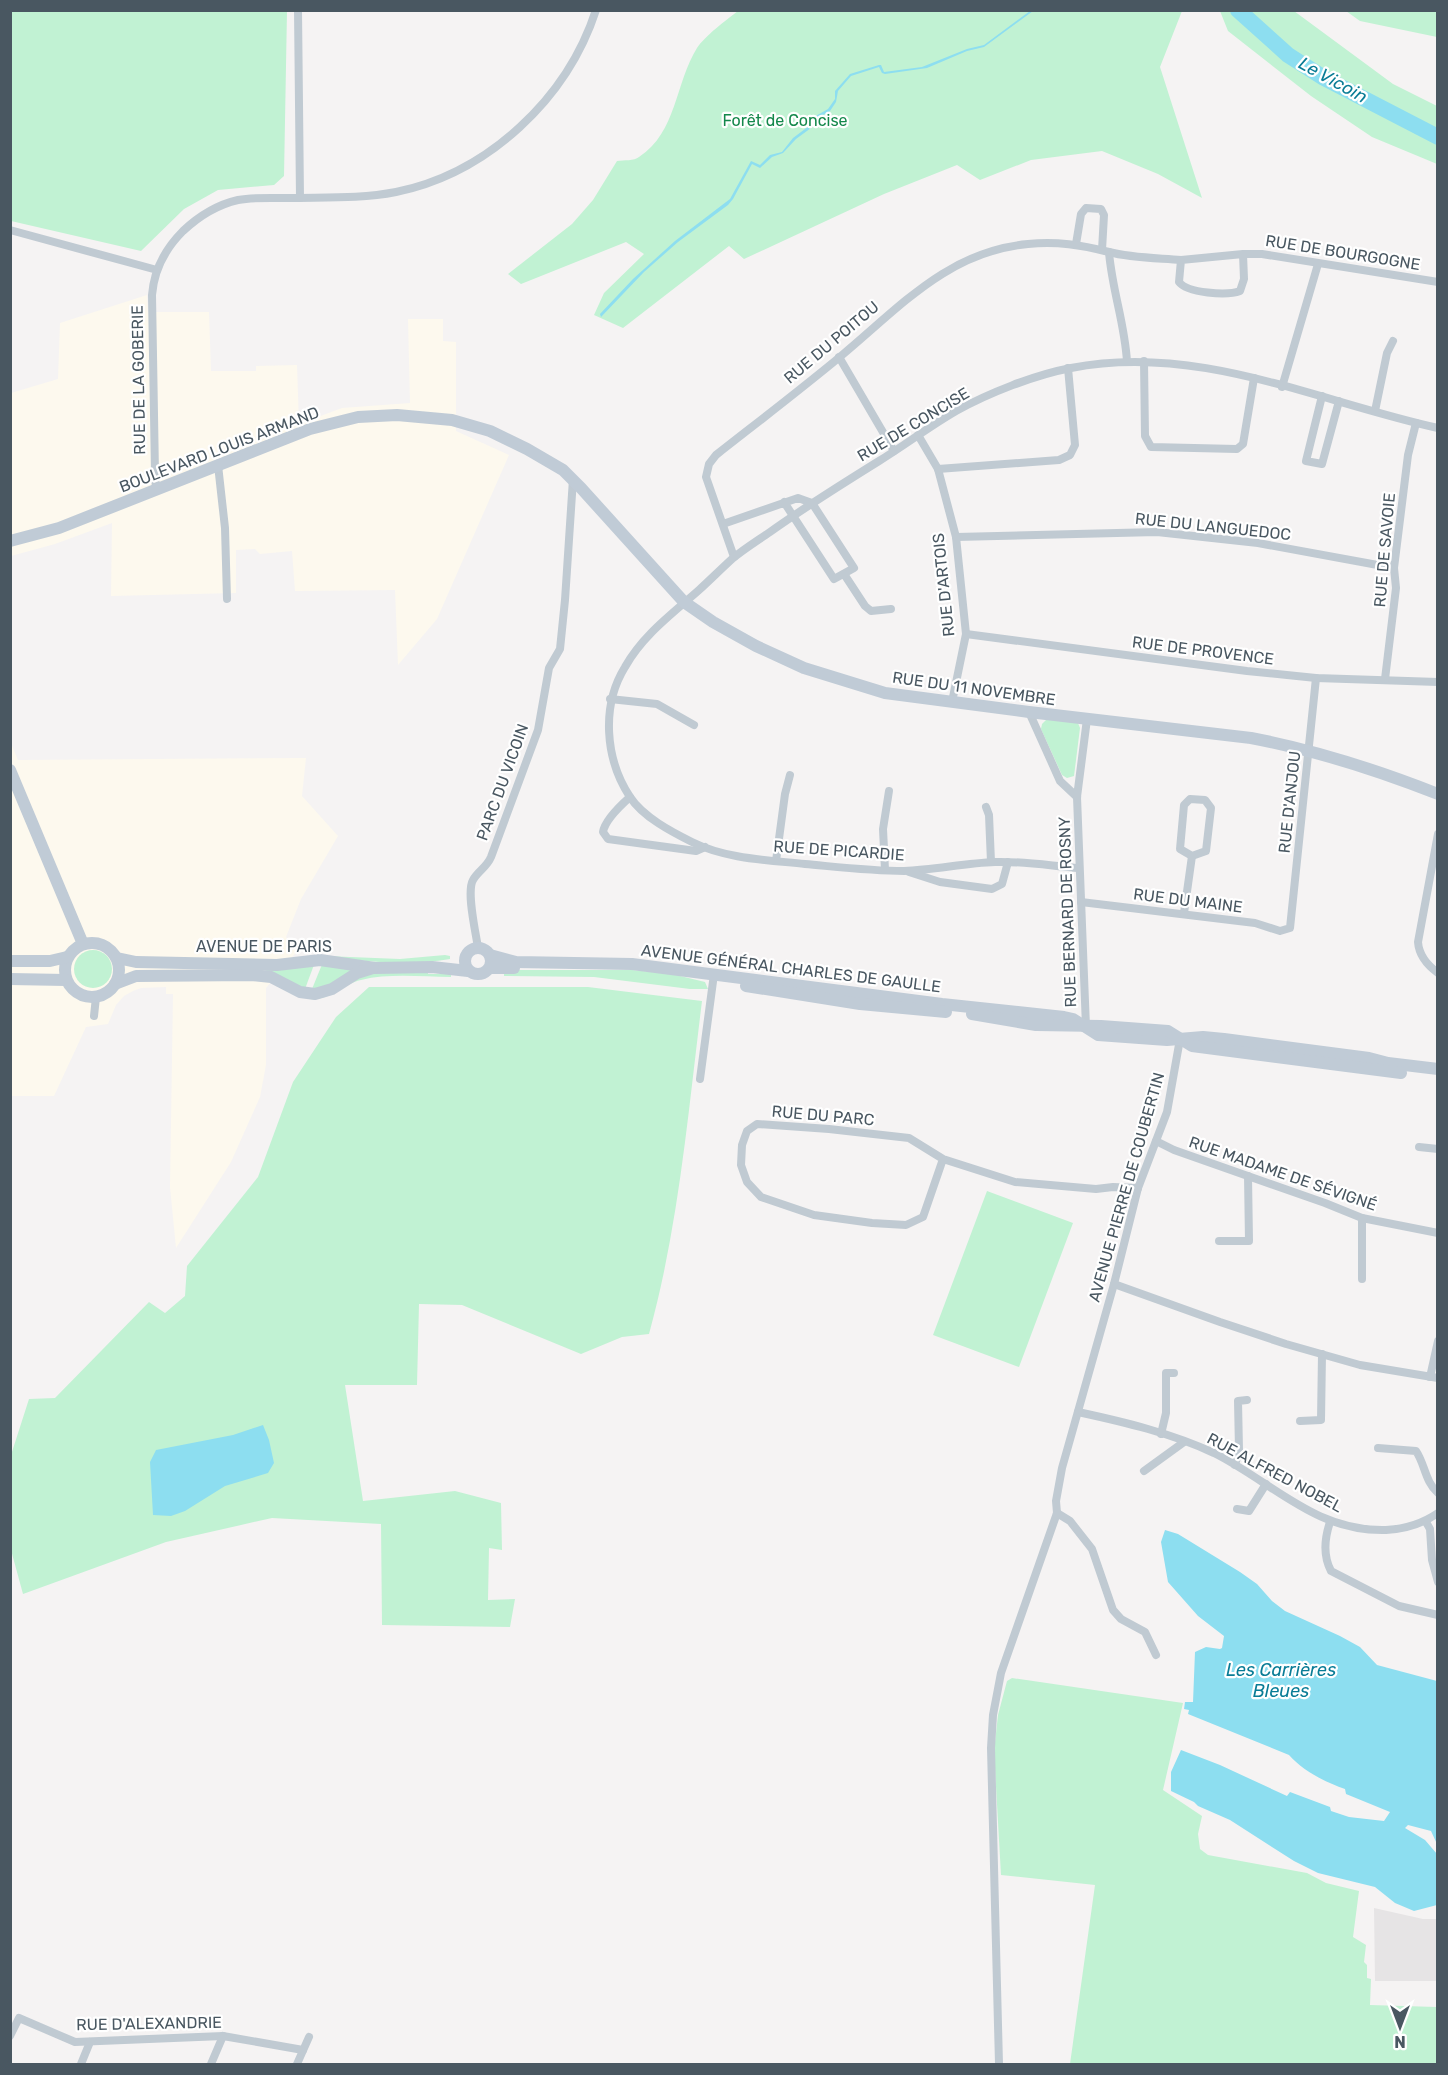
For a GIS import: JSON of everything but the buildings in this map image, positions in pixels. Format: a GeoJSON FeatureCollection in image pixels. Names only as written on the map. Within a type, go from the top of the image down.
{"type":"FeatureCollection","features":[{"type":"Feature","properties":{"kind":"main road","name":"BOULEVARD LOUIS ARMAND"},"geometry":{"type":"LineString","coordinates":[[10,541],[59,528],[310,429],[358,417],[397,415],[452,420],[490,431],[547,460],[573,479]]}},
{"type":"Feature","properties":{"kind":"main road","name":"RUE DU 11 NOVEMBRE"},"geometry":{"type":"LineString","coordinates":[[573,479],[684,602],[756,646],[804,668],[885,693],[1251,738],[1309,751],[1386,773],[1437,794]]}},
{"type":"Feature","properties":{"kind":"main road"},"geometry":{"type":"LineString","coordinates":[[10,770],[83,944]]}},
{"type":"Feature","properties":{"kind":"main road"},"geometry":{"type":"LineString","coordinates":[[83,944],[104,945],[117,958],[119,971],[115,984],[104,994],[96,997],[81,995],[66,980],[64,968],[67,957],[71,951],[83,944]]}},
{"type":"Feature","properties":{"kind":"main road"},"geometry":{"type":"LineString","coordinates":[[468,971],[464,964],[465,956],[471,950],[478,948]]}},
{"type":"Feature","properties":{"kind":"main road","name":"AVENUE GÉNÉRAL CHARLES DE GAULLE"},"geometry":{"type":"LineString","coordinates":[[478,948],[483,949],[490,961]]}},
{"type":"Feature","properties":{"kind":"main road","name":"AVENUE DE PARIS"},"geometry":{"type":"LineString","coordinates":[[432,967],[465,956]]}},
{"type":"Feature","properties":{"kind":"main road"},"geometry":{"type":"LineString","coordinates":[[10,961],[50,961],[67,957]]}},
{"type":"Feature","properties":{"kind":"main road","name":"AVENUE DE PARIS"},"geometry":{"type":"LineString","coordinates":[[117,958],[136,962],[266,965],[320,960],[375,968],[432,967],[468,971]]}},
{"type":"Feature","properties":{"kind":"main road","name":"AVENUE GÉNÉRAL CHARLES DE GAULLE"},"geometry":{"type":"LineString","coordinates":[[468,971],[480,975],[490,961]]}},
{"type":"Feature","properties":{"kind":"main road","name":"AVENUE GÉNÉRAL CHARLES DE GAULLE"},"geometry":{"type":"LineString","coordinates":[[490,961],[632,964],[713,977],[1064,1017],[1073,1019],[1086,1027],[1168,1031],[1192,1046],[1437,1077]]}},
{"type":"Feature","properties":{"kind":"main road","name":"AVENUE DE PARIS"},"geometry":{"type":"LineString","coordinates":[[115,984],[136,976],[203,974],[266,976],[300,992],[315,994],[357,973],[375,968]]}},
{"type":"Feature","properties":{"kind":"main road"},"geometry":{"type":"LineString","coordinates":[[10,979],[66,980]]}},
{"type":"Feature","properties":{"kind":"main road","name":"AVENUE GÉNÉRAL CHARLES DE GAULLE"},"geometry":{"type":"LineString","coordinates":[[1180,1039],[1203,1037],[1224,1039],[1437,1069]]}},
{"type":"Feature","properties":{"kind":"street"},"geometry":{"type":"LineString","coordinates":[[298,10],[300,198]]}},
{"type":"Feature","properties":{"kind":"street","name":"RUE DE LA GOBERIE"},"geometry":{"type":"LineString","coordinates":[[156,490],[152,295],[157,270],[171,244],[202,214],[239,200],[346,198],[405,189],[458,169],[485,154],[517,131],[554,89],[578,53],[596,10]]}},
{"type":"Feature","properties":{"kind":"street"},"geometry":{"type":"LineString","coordinates":[[1076,244],[1081,214],[1086,208],[1101,209],[1104,215],[1110,274],[1126,336],[1127,362]]}},
{"type":"Feature","properties":{"kind":"street"},"geometry":{"type":"LineString","coordinates":[[10,230],[157,270]]}},
{"type":"Feature","properties":{"kind":"street","name":"RUE DU POITOU"},"geometry":{"type":"LineString","coordinates":[[734,557],[706,477],[709,464],[716,455],[942,272],[984,254],[1027,244],[1076,244],[1106,251],[1181,260]]}},
{"type":"Feature","properties":{"kind":"street"},"geometry":{"type":"LineString","coordinates":[[1181,260],[1179,282],[1183,287],[1232,294],[1239,291],[1244,279],[1243,254]]}},
{"type":"Feature","properties":{"kind":"street","name":"RUE DE BOURGOGNE"},"geometry":{"type":"LineString","coordinates":[[1181,260],[1262,254],[1437,282]]}},
{"type":"Feature","properties":{"kind":"street"},"geometry":{"type":"LineString","coordinates":[[1281,387],[1318,264]]}},
{"type":"Feature","properties":{"kind":"street"},"geometry":{"type":"LineString","coordinates":[[1375,411],[1387,353],[1393,341]]}},
{"type":"Feature","properties":{"kind":"street"},"geometry":{"type":"LineString","coordinates":[[839,357],[894,452]]}},
{"type":"Feature","properties":{"kind":"street"},"geometry":{"type":"LineString","coordinates":[[1144,361],[1145,436],[1151,447],[1237,449],[1243,444],[1254,378]]}},
{"type":"Feature","properties":{"kind":"street","name":"RUE DE CONCISE"},"geometry":{"type":"LineString","coordinates":[[684,602],[734,557],[812,503],[958,410],[1001,390],[1068,368],[1144,361],[1188,364],[1254,378],[1437,428]]}},
{"type":"Feature","properties":{"kind":"street"},"geometry":{"type":"LineString","coordinates":[[938,469],[1059,460],[1070,455],[1075,445],[1068,368]]}},
{"type":"Feature","properties":{"kind":"street"},"geometry":{"type":"LineString","coordinates":[[1322,396],[1306,461],[1322,464],[1339,401]]}},
{"type":"Feature","properties":{"kind":"street","name":"RUE DE SAVOIE"},"geometry":{"type":"LineString","coordinates":[[1385,679],[1396,588],[1394,568],[1408,455],[1416,423]]}},
{"type":"Feature","properties":{"kind":"street","name":"RUE D'ARTOIS"},"geometry":{"type":"LineString","coordinates":[[918,435],[938,469],[956,537],[966,634],[952,702]]}},
{"type":"Feature","properties":{"kind":"street"},"geometry":{"type":"LineString","coordinates":[[218,465],[224,517],[227,599]]}},
{"type":"Feature","properties":{"kind":"street","name":"PARC DU VICOIN"},"geometry":{"type":"LineString","coordinates":[[478,948],[470,887],[472,881],[491,857],[538,730],[549,668],[560,649],[573,479]]}},
{"type":"Feature","properties":{"kind":"street"},"geometry":{"type":"LineString","coordinates":[[723,524],[784,502],[798,498],[812,503],[854,568],[834,579],[784,502]]}},
{"type":"Feature","properties":{"kind":"street","name":"RUE DU LANGUEDOC"},"geometry":{"type":"LineString","coordinates":[[956,537],[1157,532],[1258,543],[1394,568]]}},
{"type":"Feature","properties":{"kind":"street"},"geometry":{"type":"LineString","coordinates":[[844,574],[865,606],[879,612],[891,609]]}},
{"type":"Feature","properties":{"kind":"street","name":"RUE DE PICARDIE"},"geometry":{"type":"LineString","coordinates":[[684,602],[638,645],[623,670],[610,699],[608,724],[620,776],[630,797],[639,808],[656,821],[693,843],[740,856],[776,861],[906,871],[992,862],[1079,868]]}},
{"type":"Feature","properties":{"kind":"street","name":"RUE DE PROVENCE"},"geometry":{"type":"LineString","coordinates":[[966,634],[1247,671],[1316,678],[1437,682]]}},
{"type":"Feature","properties":{"kind":"street","name":"RUE D'ANJOU"},"geometry":{"type":"LineString","coordinates":[[1290,928],[1316,678]]}},
{"type":"Feature","properties":{"kind":"street"},"geometry":{"type":"LineString","coordinates":[[610,699],[657,704],[694,725]]}},
{"type":"Feature","properties":{"kind":"street","name":"RUE BERNARD DE ROSNY"},"geometry":{"type":"LineString","coordinates":[[1029,712],[1060,781],[1077,797]]}},
{"type":"Feature","properties":{"kind":"street","name":"RUE BERNARD DE ROSNY"},"geometry":{"type":"LineString","coordinates":[[1086,719],[1077,797],[1086,1027]]}},
{"type":"Feature","properties":{"kind":"street"},"geometry":{"type":"LineString","coordinates":[[776,861],[785,794],[790,775]]}},
{"type":"Feature","properties":{"kind":"street"},"geometry":{"type":"LineString","coordinates":[[885,870],[884,829],[889,791]]}},
{"type":"Feature","properties":{"kind":"street","name":"RUE DE PICARDIE"},"geometry":{"type":"LineString","coordinates":[[630,797],[604,825],[603,832],[608,839],[696,851],[705,847]]}},
{"type":"Feature","properties":{"kind":"street"},"geometry":{"type":"LineString","coordinates":[[1190,799],[1205,801],[1211,808],[1206,850],[1192,856],[1180,849],[1184,805],[1190,799]]}},
{"type":"Feature","properties":{"kind":"street"},"geometry":{"type":"LineString","coordinates":[[986,807],[989,815],[992,862]]}},
{"type":"Feature","properties":{"kind":"street"},"geometry":{"type":"LineString","coordinates":[[1437,834],[1418,942],[1419,951],[1426,963],[1437,973]]}},
{"type":"Feature","properties":{"kind":"street"},"geometry":{"type":"LineString","coordinates":[[1184,913],[1192,856]]}},
{"type":"Feature","properties":{"kind":"street"},"geometry":{"type":"LineString","coordinates":[[906,871],[940,882],[992,889],[1002,884],[1008,862]]}},
{"type":"Feature","properties":{"kind":"street","name":"RUE DU MAINE"},"geometry":{"type":"LineString","coordinates":[[1081,902],[1255,923],[1280,931],[1290,928]]}},
{"type":"Feature","properties":{"kind":"street"},"geometry":{"type":"LineString","coordinates":[[700,1079],[713,977]]}},
{"type":"Feature","properties":{"kind":"street"},"geometry":{"type":"LineString","coordinates":[[94,1016],[96,997]]}},
{"type":"Feature","properties":{"kind":"street","name":"AVENUE PIERRE DE COUBERTIN"},"geometry":{"type":"LineString","coordinates":[[999,2064],[991,1748],[993,1715],[1001,1673],[1057,1513],[1059,1483],[1138,1188],[1172,1091],[1180,1039]]}},
{"type":"Feature","properties":{"kind":"street","name":"RUE DU PARC"},"geometry":{"type":"LineString","coordinates":[[943,1159],[923,1217],[906,1225],[814,1215],[761,1197],[747,1182],[741,1165],[742,1145],[747,1131],[757,1124],[909,1138],[943,1159],[1015,1182],[1096,1189],[1138,1188]]}},
{"type":"Feature","properties":{"kind":"street","name":"RUE MADAME DE SÉVIGNÉ"},"geometry":{"type":"LineString","coordinates":[[1156,1141],[1174,1150],[1362,1218],[1437,1233]]}},
{"type":"Feature","properties":{"kind":"street"},"geometry":{"type":"LineString","coordinates":[[1419,1147],[1437,1149]]}},
{"type":"Feature","properties":{"kind":"street"},"geometry":{"type":"LineString","coordinates":[[1219,1241],[1249,1241],[1248,1176]]}},
{"type":"Feature","properties":{"kind":"street"},"geometry":{"type":"LineString","coordinates":[[1362,1218],[1362,1279]]}},
{"type":"Feature","properties":{"kind":"street"},"geometry":{"type":"LineString","coordinates":[[1114,1284],[1252,1334],[1360,1365],[1434,1378],[1437,1341]]}},
{"type":"Feature","properties":{"kind":"street"},"geometry":{"type":"LineString","coordinates":[[1300,1420],[1321,1420],[1322,1354]]}},
{"type":"Feature","properties":{"kind":"street"},"geometry":{"type":"LineString","coordinates":[[1161,1434],[1166,1413],[1166,1374],[1174,1373]]}},
{"type":"Feature","properties":{"kind":"street"},"geometry":{"type":"LineString","coordinates":[[1234,1464],[1239,1450],[1238,1401],[1247,1400]]}},
{"type":"Feature","properties":{"kind":"street","name":"RUE ALFRED NOBEL"},"geometry":{"type":"LineString","coordinates":[[1078,1412],[1129,1423],[1212,1452],[1301,1507],[1330,1522],[1376,1530],[1398,1529],[1426,1522]]}},
{"type":"Feature","properties":{"kind":"street"},"geometry":{"type":"LineString","coordinates":[[1144,1471],[1184,1442]]}},
{"type":"Feature","properties":{"kind":"street"},"geometry":{"type":"LineString","coordinates":[[1378,1448],[1416,1451],[1423,1461],[1425,1474],[1437,1494]]}},
{"type":"Feature","properties":{"kind":"street"},"geometry":{"type":"LineString","coordinates":[[1237,1509],[1249,1511],[1266,1484]]}},
{"type":"Feature","properties":{"kind":"street"},"geometry":{"type":"LineString","coordinates":[[1057,1513],[1070,1521],[1092,1549],[1113,1610],[1121,1619],[1145,1632],[1156,1655]]}},
{"type":"Feature","properties":{"kind":"street"},"geometry":{"type":"LineString","coordinates":[[1437,1513],[1426,1522],[1430,1529],[1432,1560],[1437,1582]]}},
{"type":"Feature","properties":{"kind":"street"},"geometry":{"type":"LineString","coordinates":[[1330,1522],[1326,1535],[1327,1563],[1331,1570],[1400,1606],[1437,1615]]}},
{"type":"Feature","properties":{"kind":"street","name":"RUE D'ALEXANDRIE"},"geometry":{"type":"LineString","coordinates":[[10,2036],[19,2018],[75,2042],[223,2036],[303,2050]]}},
{"type":"Feature","properties":{"kind":"street"},"geometry":{"type":"LineString","coordinates":[[211,2064],[223,2036]]}},
{"type":"Feature","properties":{"kind":"street"},"geometry":{"type":"LineString","coordinates":[[297,2064],[309,2037]]}},
{"type":"Feature","properties":{"kind":"street"},"geometry":{"type":"LineString","coordinates":[[81,2064],[90,2042]]}},
{"type":"Feature","properties":{"kind":"shaded area"},"geometry":{"type":"Polygon","coordinates":[[[147,295],[148,312],[209,312],[211,371],[256,371],[256,366],[297,365],[299,424],[342,408],[410,403],[408,319],[443,319],[443,341],[456,342],[456,431],[509,455],[437,619],[398,665],[395,590],[295,591],[292,551],[260,554],[255,549],[236,550],[236,593],[111,596],[112,523],[55,544],[11,556],[11,393],[58,379],[60,323],[147,295]]]}},
{"type":"Feature","properties":{"kind":"shaded area"},"geometry":{"type":"Polygon","coordinates":[[[10,741],[18,760],[306,758],[302,796],[338,836],[301,899],[286,937],[298,950],[266,988],[266,1065],[260,1097],[231,1162],[176,1248],[170,1187],[173,994],[166,994],[166,987],[141,988],[133,991],[124,996],[116,1005],[108,1024],[86,1027],[54,1096],[11,1096],[10,741]]]}},
{"type":"Feature","properties":{"kind":"shaded area"},"geometry":{"type":"Polygon","coordinates":[[[1374,1908],[1423,1919],[1437,1919],[1437,1981],[1375,1981],[1374,1908]]]}},
{"type":"Feature","properties":{"kind":"green space"},"geometry":{"type":"Polygon","coordinates":[[[11,10],[287,11],[284,176],[274,185],[218,190],[184,209],[141,251],[11,221],[11,10]]]}},
{"type":"Feature","properties":{"kind":"green space","name":"Forêt de Concise"},"geometry":{"type":"Polygon","coordinates":[[[738,11],[1182,11],[1160,67],[1202,198],[1158,174],[1102,151],[1031,160],[980,180],[957,165],[884,194],[744,259],[729,246],[623,328],[594,315],[604,293],[644,254],[626,242],[521,284],[508,274],[572,224],[593,200],[617,161],[637,158],[652,147],[668,121],[697,48],[710,33],[738,11]]]}},
{"type":"Feature","properties":{"kind":"green space"},"geometry":{"type":"Polygon","coordinates":[[[1220,11],[1294,11],[1393,84],[1437,106],[1437,164],[1372,137],[1311,96],[1228,31],[1220,11]]]}},
{"type":"Feature","properties":{"kind":"green space"},"geometry":{"type":"Polygon","coordinates":[[[1346,11],[1437,11],[1437,37],[1360,21],[1346,11]]]}},
{"type":"Feature","properties":{"kind":"green space"},"geometry":{"type":"Polygon","coordinates":[[[1047,719],[1078,723],[1080,728],[1074,776],[1067,778],[1062,775],[1041,729],[1047,719]]]}},
{"type":"Feature","properties":{"kind":"green space"},"geometry":{"type":"Polygon","coordinates":[[[93,950],[107,955],[112,969],[107,983],[93,988],[79,983],[74,969],[79,955],[93,950]]]}},
{"type":"Feature","properties":{"kind":"green space"},"geometry":{"type":"Polygon","coordinates":[[[325,956],[400,959],[450,956],[450,959],[403,963],[325,956]]]}},
{"type":"Feature","properties":{"kind":"green space"},"geometry":{"type":"Polygon","coordinates":[[[315,962],[305,989],[263,969],[315,962]]]}},
{"type":"Feature","properties":{"kind":"green space"},"geometry":{"type":"Polygon","coordinates":[[[323,962],[360,968],[332,985],[312,989],[323,962]]]}},
{"type":"Feature","properties":{"kind":"green space"},"geometry":{"type":"Polygon","coordinates":[[[504,970],[632,970],[672,974],[705,982],[708,989],[690,989],[594,977],[504,976],[504,970]]]}},
{"type":"Feature","properties":{"kind":"green space"},"geometry":{"type":"Polygon","coordinates":[[[428,971],[428,974],[451,974],[451,977],[372,978],[354,982],[324,997],[309,999],[310,996],[363,974],[428,971]]]}},
{"type":"Feature","properties":{"kind":"green space"},"geometry":{"type":"Polygon","coordinates":[[[369,987],[588,987],[702,1001],[675,1210],[649,1334],[622,1337],[581,1354],[462,1305],[419,1304],[417,1385],[345,1385],[363,1501],[455,1491],[501,1503],[502,1550],[489,1548],[488,1600],[515,1599],[510,1627],[382,1625],[381,1524],[272,1518],[166,1542],[23,1594],[11,1550],[11,1455],[29,1399],[55,1398],[149,1302],[165,1313],[185,1296],[187,1266],[258,1177],[293,1082],[336,1017],[369,987]]]}},
{"type":"Feature","properties":{"kind":"green space"},"geometry":{"type":"Polygon","coordinates":[[[987,1191],[1073,1223],[1019,1367],[933,1335],[987,1191]]]}},
{"type":"Feature","properties":{"kind":"green space"},"geometry":{"type":"Polygon","coordinates":[[[1012,1678],[1183,1703],[1163,1790],[1202,1816],[1198,1834],[1200,1849],[1208,1855],[1307,1873],[1326,1883],[1359,1891],[1353,1937],[1366,1945],[1364,1962],[1367,1965],[1367,1978],[1371,1979],[1370,2005],[1437,2007],[1437,2064],[1070,2064],[1095,1885],[1001,1875],[994,1751],[998,1715],[1007,1681],[1012,1678]]]}},
{"type":"Feature","properties":{"kind":"water"},"geometry":{"type":"Polygon","coordinates":[[[1033,11],[984,47],[967,51],[927,68],[885,74],[879,67],[851,76],[838,91],[836,102],[830,111],[816,119],[811,128],[783,153],[772,157],[760,168],[752,164],[728,205],[678,242],[644,272],[601,317],[600,314],[633,279],[675,241],[730,199],[751,161],[760,165],[770,155],[782,152],[793,138],[809,126],[814,117],[828,109],[835,99],[835,91],[850,74],[879,65],[884,72],[922,67],[967,49],[984,45],[1033,11]]]}},
{"type":"Feature","properties":{"kind":"water"},"geometry":{"type":"Polygon","coordinates":[[[263,1425],[274,1463],[268,1473],[225,1486],[185,1511],[171,1516],[153,1515],[150,1462],[156,1450],[233,1435],[263,1425]]]}},
{"type":"Feature","properties":{"kind":"water","name":"Les Carrières Bleues"},"geometry":{"type":"Polygon","coordinates":[[[1165,1530],[1178,1534],[1240,1572],[1257,1584],[1272,1601],[1285,1611],[1360,1647],[1377,1665],[1437,1681],[1437,1844],[1431,1831],[1408,1825],[1405,1828],[1425,1840],[1437,1854],[1437,1905],[1414,1911],[1395,1903],[1375,1887],[1318,1873],[1294,1861],[1230,1820],[1171,1791],[1171,1772],[1181,1750],[1287,1796],[1290,1792],[1349,1817],[1384,1821],[1390,1812],[1346,1794],[1345,1789],[1315,1775],[1289,1755],[1188,1714],[1189,1710],[1184,1709],[1185,1702],[1193,1702],[1195,1652],[1206,1647],[1222,1648],[1224,1636],[1198,1616],[1168,1582],[1161,1542],[1165,1530]]]}},
{"type":"Feature","properties":{"kind":"waterway","name":"Le Vicoin"},"geometry":{"type":"LineString","coordinates":[[1238,10],[1288,55],[1324,78],[1438,137]]}}]}
